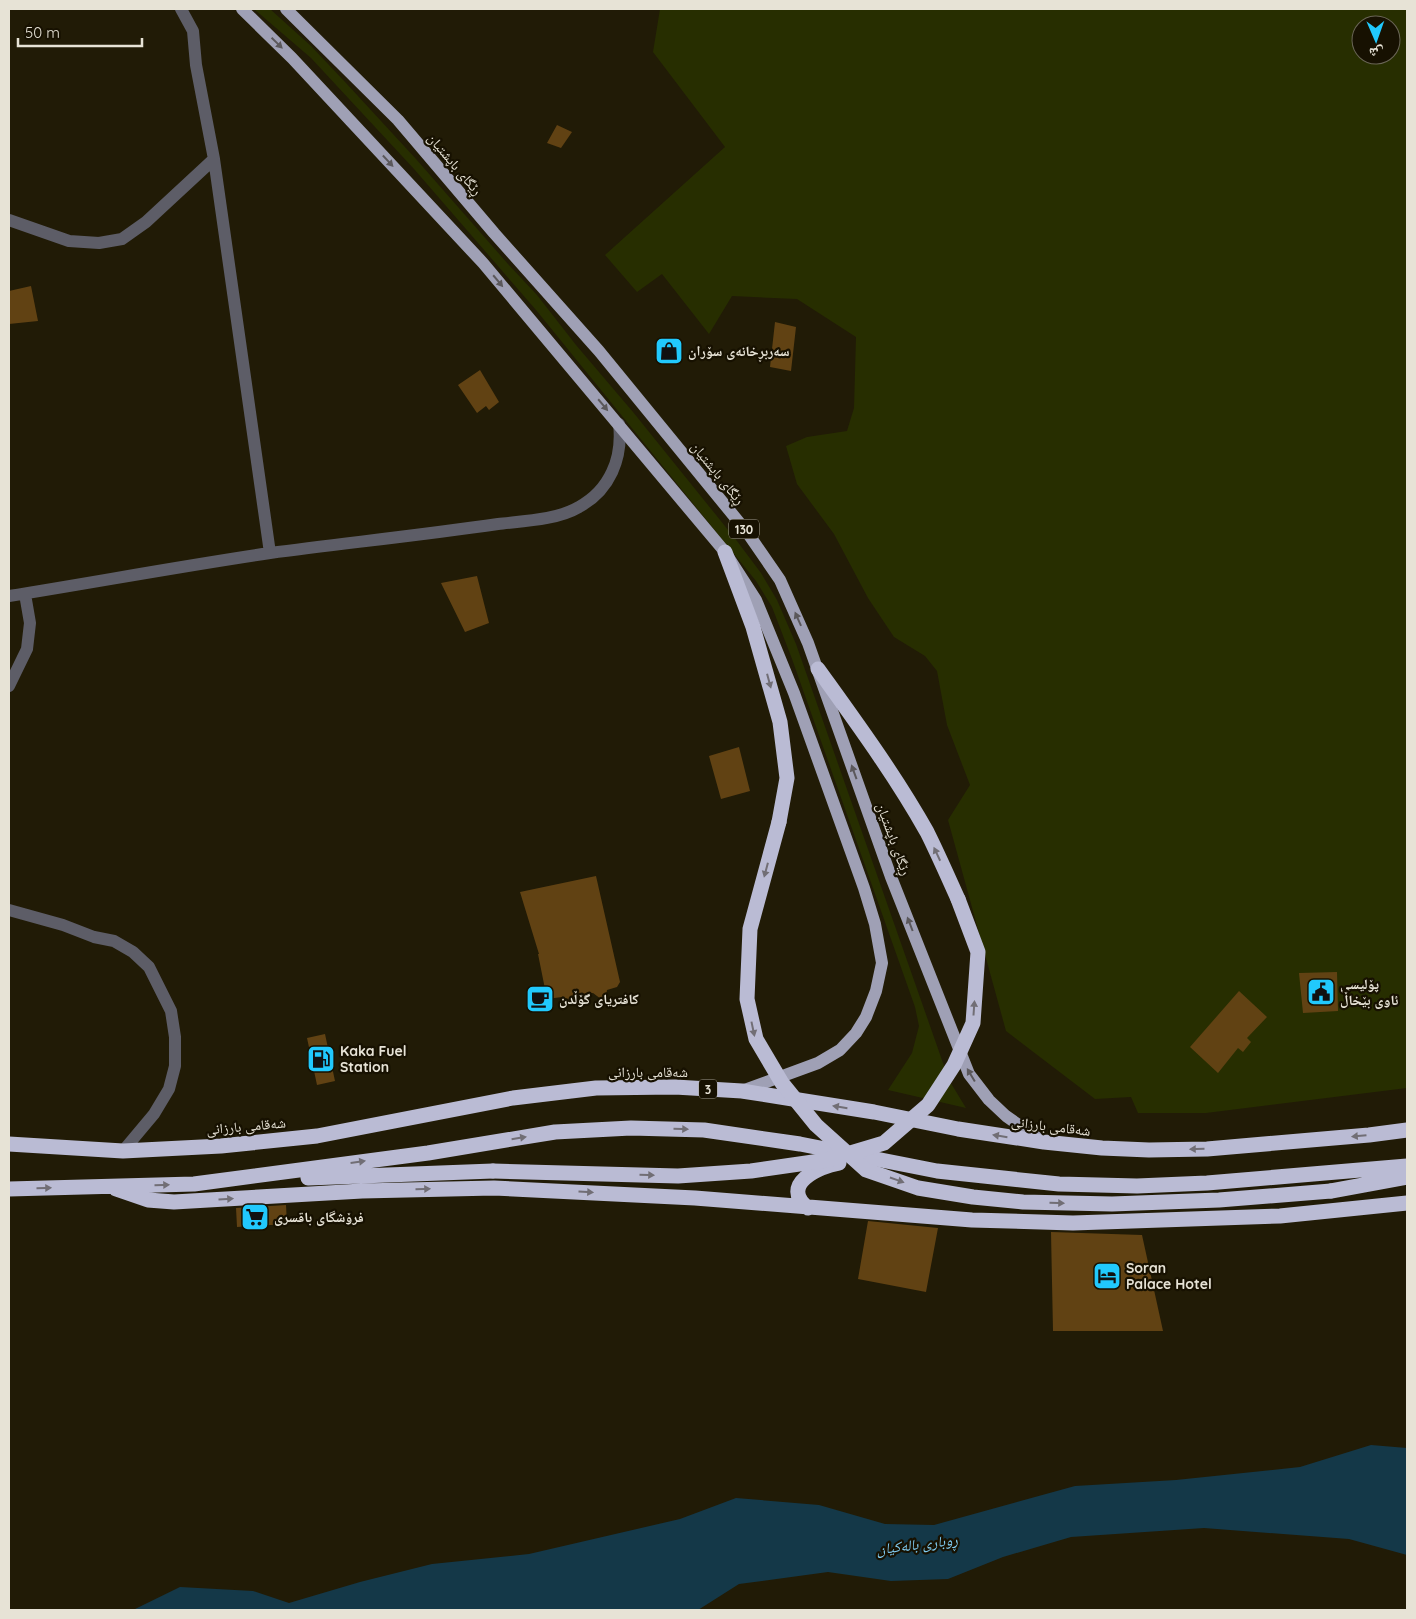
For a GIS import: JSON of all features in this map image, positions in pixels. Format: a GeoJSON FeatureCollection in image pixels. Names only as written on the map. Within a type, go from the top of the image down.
{"type":"FeatureCollection","features":[{"type":"Feature","properties":{"kind":"highway"},"geometry":{"type":"LineString","coordinates":[[725,552],[753,627],[780,722],[787,778],[779,822],[750,929],[747,1000],[756,1039],[782,1083],[816,1125],[866,1170],[918,1188],[973,1197],[1023,1202],[1112,1204],[1219,1200],[1331,1191],[1407,1177]]}},
{"type":"Feature","properties":{"kind":"highway"},"geometry":{"type":"LineString","coordinates":[[9,1189],[194,1184],[493,1171],[678,1176],[751,1170],[827,1160],[884,1142],[928,1105],[954,1065],[973,1024],[978,952],[958,899],[927,834],[899,786],[818,669]]}},
{"type":"Feature","properties":{"kind":"highway","name":"شەقامی بارزانی"},"geometry":{"type":"LineString","coordinates":[[9,1144],[123,1152],[221,1146],[317,1136],[513,1098],[596,1088],[675,1087],[742,1091],[874,1112],[958,1129],[1044,1142],[1102,1148],[1149,1150],[1207,1148],[1369,1135],[1407,1130]]}},
{"type":"Feature","properties":{"kind":"highway"},"geometry":{"type":"LineString","coordinates":[[194,1184],[428,1153],[555,1132],[631,1128],[704,1130],[800,1144],[937,1171],[1059,1184],[1137,1186],[1207,1183],[1407,1166]]}},
{"type":"Feature","properties":{"kind":"highway"},"geometry":{"type":"LineString","coordinates":[[753,1203],[781,1196],[818,1169],[834,1164],[859,1161],[891,1162]]}},
{"type":"Feature","properties":{"kind":"highway"},"geometry":{"type":"LineString","coordinates":[[803,1179],[798,1189],[804,1204],[808,1208]]}},
{"type":"Feature","properties":{"kind":"highway"},"geometry":{"type":"LineString","coordinates":[[110,1186],[135,1196],[168,1202],[362,1191],[477,1188],[686,1198],[972,1220],[1073,1223],[1280,1216],[1407,1203]]}},
{"type":"Feature","properties":{"kind":"main road","name":"130"},"geometry":{"type":"LineString","coordinates":[[242,9],[292,58],[483,264],[725,552],[756,600],[794,693],[864,888],[875,924],[882,963],[876,991],[866,1017],[856,1033],[840,1050],[818,1063],[742,1091]]}},
{"type":"Feature","properties":{"kind":"main road","name":"ڕێگای باپشتیان"},"geometry":{"type":"LineString","coordinates":[[286,9],[398,120],[599,351],[747,532],[780,580],[818,669],[891,877],[969,1074],[989,1100],[1006,1116],[1044,1142]]}},
{"type":"Feature","properties":{"kind":"street"},"geometry":{"type":"LineString","coordinates":[[181,9],[193,32],[196,65],[214,159],[270,553]]}},
{"type":"Feature","properties":{"kind":"street"},"geometry":{"type":"LineString","coordinates":[[9,220],[68,240],[99,243],[122,239],[146,222],[214,159]]}},
{"type":"Feature","properties":{"kind":"street"},"geometry":{"type":"LineString","coordinates":[[9,596],[270,553],[438,533],[566,513],[588,502],[598,493],[609,478],[620,449],[619,424]]}},
{"type":"Feature","properties":{"kind":"street"},"geometry":{"type":"LineString","coordinates":[[9,686],[27,649],[30,623],[25,594]]}},
{"type":"Feature","properties":{"kind":"street"},"geometry":{"type":"LineString","coordinates":[[9,910],[63,925],[94,937],[114,941],[133,952],[149,967],[171,1011],[175,1037],[175,1066],[169,1089],[154,1114],[123,1152]]}},
{"type":"Feature","properties":{"kind":"green space"},"geometry":{"type":"Polygon","coordinates":[[[254,9],[270,9],[311,46],[416,159],[537,295],[761,573],[777,600],[796,644],[949,1080],[966,1108],[888,1090],[912,1053],[919,1026],[915,1007],[792,659],[772,607],[756,581],[536,310],[414,169],[311,58],[254,9]]]}},
{"type":"Feature","properties":{"kind":"green space"},"geometry":{"type":"Polygon","coordinates":[[[660,9],[1407,9],[1407,1088],[1206,1113],[1138,1113],[1131,1097],[1095,1099],[1006,1031],[948,820],[970,785],[947,725],[937,671],[925,656],[894,637],[868,598],[834,534],[797,484],[786,446],[807,437],[847,431],[854,408],[856,337],[797,299],[732,296],[709,334],[662,274],[637,292],[605,255],[725,147],[653,52],[660,9]]]}},
{"type":"Feature","properties":{"kind":"water","name":"ڕوباری بالەکیان"},"geometry":{"type":"Polygon","coordinates":[[[1371,1445],[1407,1448],[1407,1555],[1349,1539],[1204,1528],[1071,1537],[1003,1557],[948,1579],[891,1581],[828,1572],[739,1584],[698,1610],[133,1610],[180,1587],[253,1591],[289,1603],[360,1582],[432,1564],[529,1554],[680,1519],[736,1498],[819,1505],[885,1524],[934,1525],[1075,1486],[1176,1480],[1300,1467],[1371,1445]]]}},
{"type":"Feature","properties":{"kind":"building"},"geometry":{"type":"Polygon","coordinates":[[[557,125],[572,132],[561,148],[547,143],[557,125]]]}},
{"type":"Feature","properties":{"kind":"building"},"geometry":{"type":"Polygon","coordinates":[[[31,286],[38,321],[9,324],[9,291],[31,286]]]}},
{"type":"Feature","properties":{"kind":"building"},"geometry":{"type":"Polygon","coordinates":[[[775,322],[796,327],[791,371],[770,367],[775,322]]]}},
{"type":"Feature","properties":{"kind":"building"},"geometry":{"type":"Polygon","coordinates":[[[480,370],[499,402],[489,410],[486,406],[477,413],[458,385],[480,370]]]}},
{"type":"Feature","properties":{"kind":"building"},"geometry":{"type":"Polygon","coordinates":[[[477,576],[489,623],[465,632],[441,583],[477,576]]]}},
{"type":"Feature","properties":{"kind":"building"},"geometry":{"type":"Polygon","coordinates":[[[739,747],[750,791],[721,799],[709,756],[739,747]]]}},
{"type":"Feature","properties":{"kind":"building"},"geometry":{"type":"Polygon","coordinates":[[[596,876],[620,982],[617,987],[607,990],[605,1002],[593,993],[579,995],[571,1001],[564,1003],[562,997],[547,999],[539,954],[520,892],[596,876]]]}},
{"type":"Feature","properties":{"kind":"building"},"geometry":{"type":"Polygon","coordinates":[[[1337,972],[1338,1011],[1303,1013],[1299,973],[1337,972]]]}},
{"type":"Feature","properties":{"kind":"building"},"geometry":{"type":"Polygon","coordinates":[[[1239,991],[1267,1017],[1247,1038],[1251,1042],[1243,1052],[1238,1048],[1218,1073],[1190,1047],[1239,991]]]}},
{"type":"Feature","properties":{"kind":"building","name":"Kaka Fuel Station"},"geometry":{"type":"Polygon","coordinates":[[[325,1034],[335,1081],[317,1085],[307,1038],[325,1034]]]}},
{"type":"Feature","properties":{"kind":"building"},"geometry":{"type":"Polygon","coordinates":[[[286,1205],[287,1224],[237,1227],[236,1208],[286,1205]]]}},
{"type":"Feature","properties":{"kind":"building"},"geometry":{"type":"Polygon","coordinates":[[[868,1221],[938,1228],[926,1292],[858,1279],[868,1221]]]}},
{"type":"Feature","properties":{"kind":"building"},"geometry":{"type":"Polygon","coordinates":[[[1051,1232],[1142,1235],[1163,1331],[1053,1331],[1051,1232]]]}},
{"type":"Feature","properties":{"kind":"place","name":"سەربڕخانەی سۆران"},"geometry":{"type":"Point","coordinates":[669,351]}},
{"type":"Feature","properties":{"kind":"place","name":"پۆلیسی ئاوی بێخاڵ"},"geometry":{"type":"Point","coordinates":[1321,992]}},
{"type":"Feature","properties":{"kind":"place","name":"کافتریای گۆڵدن"},"geometry":{"type":"Point","coordinates":[540,999]}},
{"type":"Feature","properties":{"kind":"place","name":"Kaka Fuel Station"},"geometry":{"type":"Point","coordinates":[321,1059]}},
{"type":"Feature","properties":{"kind":"place","name":"فرۆشگای باقسری"},"geometry":{"type":"Point","coordinates":[255,1217]}},
{"type":"Feature","properties":{"kind":"place","name":"Soran Palace Hotel"},"geometry":{"type":"Point","coordinates":[1107,1276]}}]}
